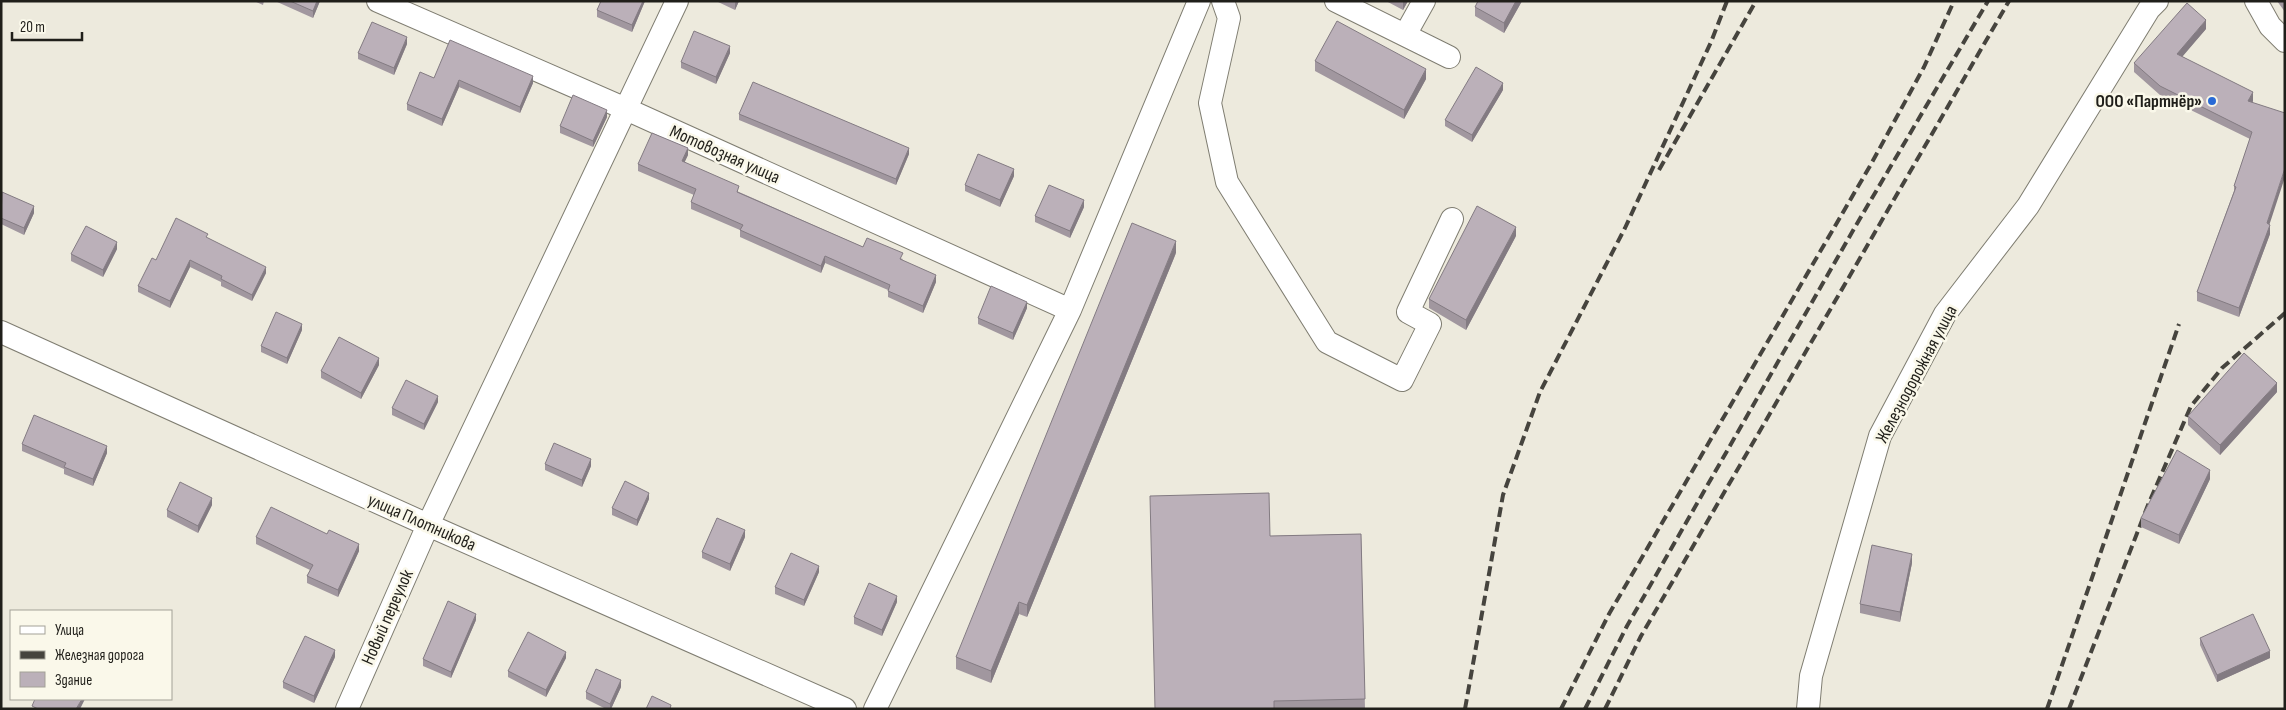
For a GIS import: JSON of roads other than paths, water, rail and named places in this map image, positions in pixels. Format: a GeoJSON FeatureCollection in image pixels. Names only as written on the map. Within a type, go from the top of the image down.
{"type":"FeatureCollection","features":[{"type":"Feature","properties":{"kind":"street","name":"Мотовозная улица"},"geometry":{"type":"LineString","coordinates":[[378,1],[626,109],[1070,310]]}},
{"type":"Feature","properties":{"kind":"street","name":"Новый переулок"},"geometry":{"type":"LineString","coordinates":[[347,709],[428,526],[677,1]]}},
{"type":"Feature","properties":{"kind":"street"},"geometry":{"type":"LineString","coordinates":[[876,709],[1070,310],[1199,1]]}},
{"type":"Feature","properties":{"kind":"street"},"geometry":{"type":"LineString","coordinates":[[1223,1],[1229,18],[1210,103],[1227,182],[1327,342],[1402,380],[1430,324],[1408,312],[1452,219]]}},
{"type":"Feature","properties":{"kind":"street"},"geometry":{"type":"LineString","coordinates":[[1336,1],[1448,57]]}},
{"type":"Feature","properties":{"kind":"street"},"geometry":{"type":"LineString","coordinates":[[1405,35],[1424,1]]}},
{"type":"Feature","properties":{"kind":"street","name":"Железнодорожная улица"},"geometry":{"type":"LineString","coordinates":[[1808,709],[1811,676],[1880,436],[1945,314],[2028,206],[2149,9],[2157,1]]}},
{"type":"Feature","properties":{"kind":"street"},"geometry":{"type":"LineString","coordinates":[[2256,1],[2270,26],[2285,41]]}},
{"type":"Feature","properties":{"kind":"street","name":"улица Плотникова"},"geometry":{"type":"LineString","coordinates":[[1,332],[428,526],[845,709]]}},
{"type":"Feature","properties":{"kind":"railway"},"geometry":{"type":"LineString","coordinates":[[1465,709],[1503,495],[1540,392],[1625,228],[1711,42],[1727,1]]}},
{"type":"Feature","properties":{"kind":"railway"},"geometry":{"type":"LineString","coordinates":[[1659,170],[1756,1]]}},
{"type":"Feature","properties":{"kind":"railway"},"geometry":{"type":"LineString","coordinates":[[1561,709],[1609,614],[1870,166],[1924,67],[1954,1]]}},
{"type":"Feature","properties":{"kind":"railway"},"geometry":{"type":"LineString","coordinates":[[1585,709],[1627,626],[1855,227],[1988,1]]}},
{"type":"Feature","properties":{"kind":"railway"},"geometry":{"type":"LineString","coordinates":[[1605,709],[1641,636],[2009,1]]}},
{"type":"Feature","properties":{"kind":"railway"},"geometry":{"type":"LineString","coordinates":[[2069,709],[2148,505],[2191,406],[2222,368],[2285,313]]}},
{"type":"Feature","properties":{"kind":"railway"},"geometry":{"type":"LineString","coordinates":[[2047,709],[2179,324]]}},
{"type":"Feature","properties":{"kind":"place","name":"ООО «Партнёр»"},"geometry":{"type":"Point","coordinates":[2212,101]}}]}
